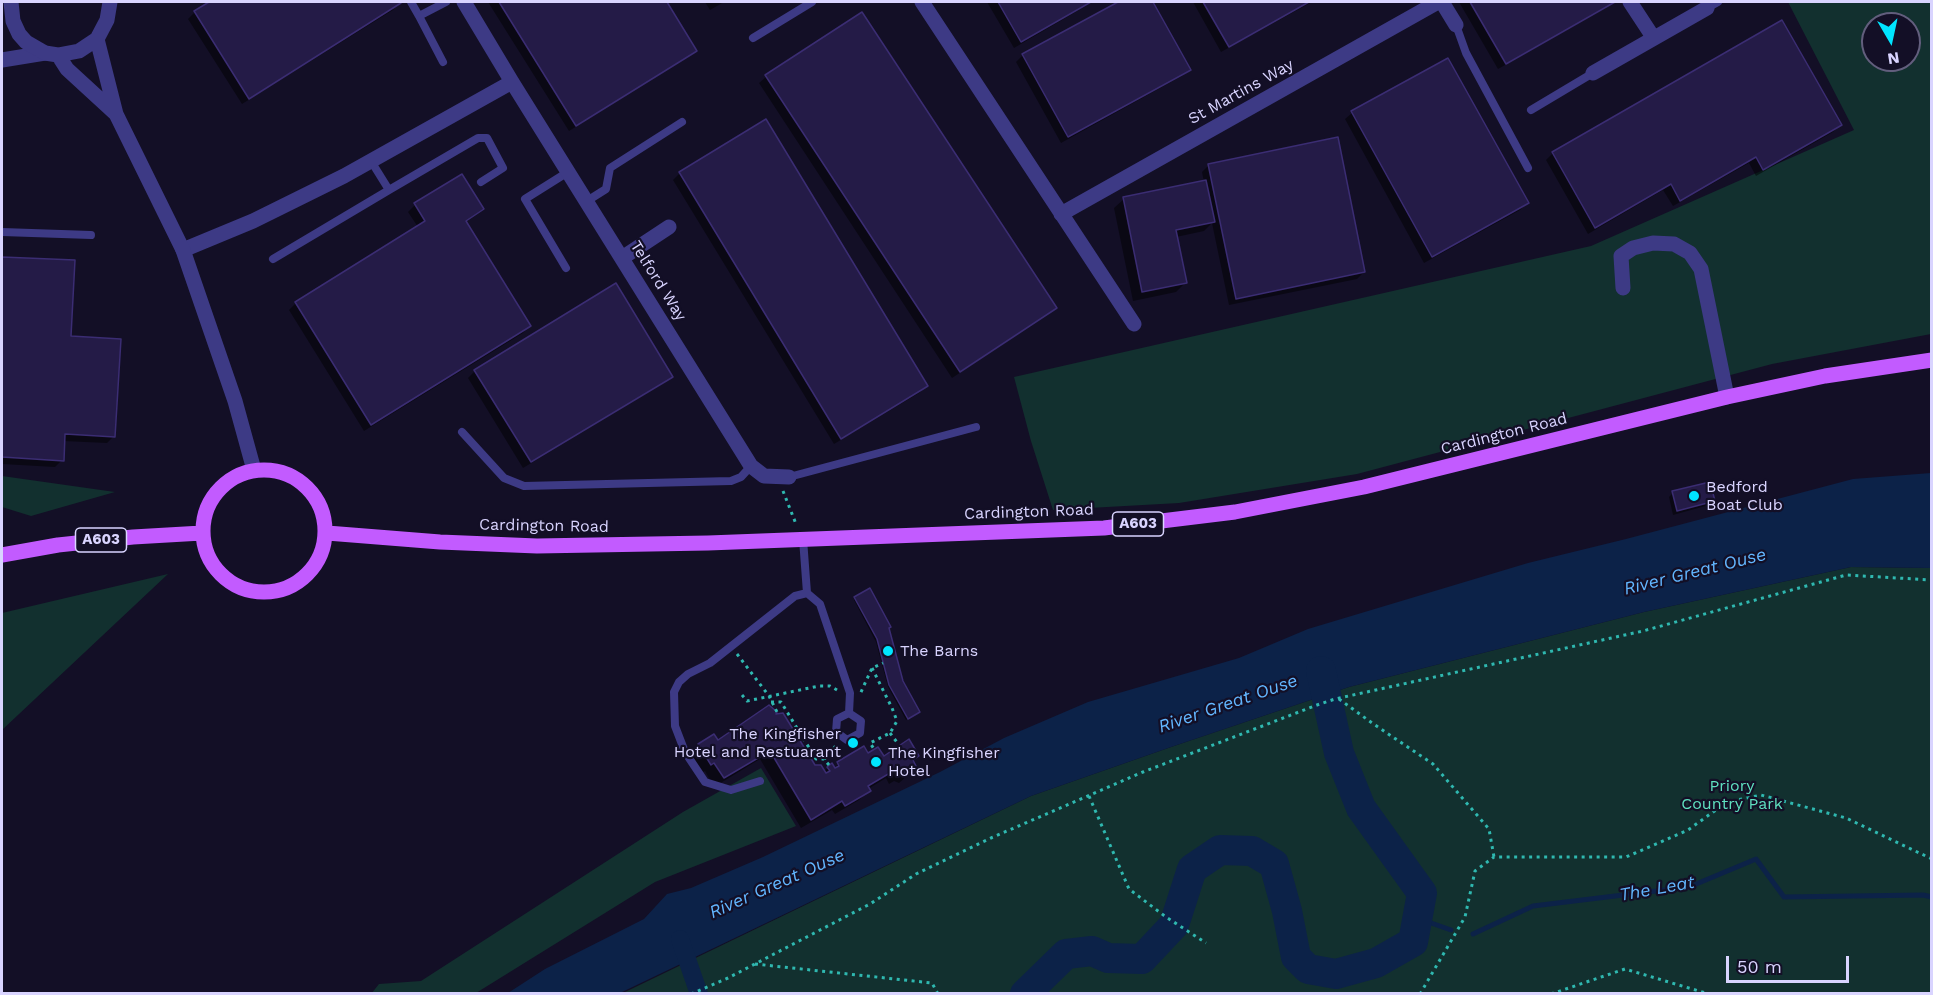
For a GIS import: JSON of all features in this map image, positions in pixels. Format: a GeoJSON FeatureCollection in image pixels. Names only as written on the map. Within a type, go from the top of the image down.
{"type":"FeatureCollection","features":[{"type":"Feature","properties":{"kind":"main road","name":"Cardington Road"},"geometry":{"type":"LineString","coordinates":[[327,533],[440,542],[537,546],[1104,528],[1235,512],[1364,487],[1727,397],[1825,376],[1932,360]]}},
{"type":"Feature","properties":{"kind":"main road"},"geometry":{"type":"LineString","coordinates":[[254,470],[278,471],[301,480],[321,504],[327,533],[319,562],[299,583],[272,594],[241,589],[220,575],[207,555],[202,533],[206,511],[216,492],[236,476],[254,470]]}},
{"type":"Feature","properties":{"kind":"main road","name":"A603"},"geometry":{"type":"LineString","coordinates":[[2,555],[69,544],[202,533]]}},
{"type":"Feature","properties":{"kind":"street"},"geometry":{"type":"LineString","coordinates":[[2,14],[10,2]]}},
{"type":"Feature","properties":{"kind":"street"},"geometry":{"type":"LineString","coordinates":[[10,2],[13,21],[26,42],[52,54],[116,114]]}},
{"type":"Feature","properties":{"kind":"street"},"geometry":{"type":"LineString","coordinates":[[2,60],[79,51],[97,39],[107,20],[110,2]]}},
{"type":"Feature","properties":{"kind":"street","name":"Telford Way"},"geometry":{"type":"LineString","coordinates":[[464,2],[751,466]]}},
{"type":"Feature","properties":{"kind":"street"},"geometry":{"type":"LineString","coordinates":[[922,2],[1134,324]]}},
{"type":"Feature","properties":{"kind":"street"},"geometry":{"type":"LineString","coordinates":[[1440,2],[1456,25]]}},
{"type":"Feature","properties":{"kind":"street","name":"St Martins Way"},"geometry":{"type":"LineString","coordinates":[[1061,214],[1440,2]]}},
{"type":"Feature","properties":{"kind":"street"},"geometry":{"type":"LineString","coordinates":[[1630,2],[1653,37]]}},
{"type":"Feature","properties":{"kind":"street"},"geometry":{"type":"LineString","coordinates":[[1593,73],[1713,4]]}},
{"type":"Feature","properties":{"kind":"street"},"geometry":{"type":"LineString","coordinates":[[97,39],[116,114],[183,250],[235,401],[254,470]]}},
{"type":"Feature","properties":{"kind":"street"},"geometry":{"type":"LineString","coordinates":[[183,250],[253,221],[371,161],[512,82]]}},
{"type":"Feature","properties":{"kind":"street"},"geometry":{"type":"LineString","coordinates":[[622,258],[669,227]]}},
{"type":"Feature","properties":{"kind":"street"},"geometry":{"type":"LineString","coordinates":[[1623,288],[1621,256],[1633,248],[1653,243],[1674,244],[1690,253],[1701,269],[1727,397]]}},
{"type":"Feature","properties":{"kind":"street"},"geometry":{"type":"LineString","coordinates":[[751,466],[764,476],[783,477]]}},
{"type":"Feature","properties":{"kind":"lane"},"geometry":{"type":"LineString","coordinates":[[411,2],[443,63]]}},
{"type":"Feature","properties":{"kind":"lane"},"geometry":{"type":"LineString","coordinates":[[420,16],[446,2]]}},
{"type":"Feature","properties":{"kind":"lane"},"geometry":{"type":"LineString","coordinates":[[753,38],[812,2]]}},
{"type":"Feature","properties":{"kind":"lane"},"geometry":{"type":"LineString","coordinates":[[1456,25],[1466,53],[1528,168]]}},
{"type":"Feature","properties":{"kind":"lane"},"geometry":{"type":"LineString","coordinates":[[1530,110],[1593,73]]}},
{"type":"Feature","properties":{"kind":"lane"},"geometry":{"type":"LineString","coordinates":[[587,201],[606,189],[610,168],[682,122]]}},
{"type":"Feature","properties":{"kind":"lane"},"geometry":{"type":"LineString","coordinates":[[273,259],[478,138],[488,138],[503,168],[481,182]]}},
{"type":"Feature","properties":{"kind":"lane"},"geometry":{"type":"LineString","coordinates":[[371,161],[389,190]]}},
{"type":"Feature","properties":{"kind":"lane"},"geometry":{"type":"LineString","coordinates":[[566,268],[525,199],[568,172]]}},
{"type":"Feature","properties":{"kind":"lane"},"geometry":{"type":"LineString","coordinates":[[2,232],[92,235]]}},
{"type":"Feature","properties":{"kind":"lane"},"geometry":{"type":"LineString","coordinates":[[783,477],[976,427]]}},
{"type":"Feature","properties":{"kind":"lane"},"geometry":{"type":"LineString","coordinates":[[462,432],[504,478],[524,486],[732,481],[741,477],[751,466]]}},
{"type":"Feature","properties":{"kind":"lane"},"geometry":{"type":"LineString","coordinates":[[803,539],[807,593],[820,604],[850,693],[849,713]]}},
{"type":"Feature","properties":{"kind":"lane"},"geometry":{"type":"LineString","coordinates":[[760,781],[731,789],[705,782],[685,752],[675,726],[674,692],[679,682],[688,674],[710,663],[795,596],[807,593]]}},
{"type":"Feature","properties":{"kind":"lane"},"geometry":{"type":"LineString","coordinates":[[849,713],[861,721],[860,733],[847,740],[836,732],[837,718],[849,713]]}},
{"type":"Feature","properties":{"kind":"path"},"geometry":{"type":"LineString","coordinates":[[783,477],[803,539]]}},
{"type":"Feature","properties":{"kind":"path"},"geometry":{"type":"LineString","coordinates":[[691,993],[728,978],[870,904],[916,874],[991,838],[1143,772],[1317,705],[1643,631],[1846,575],[1932,580]]}},
{"type":"Feature","properties":{"kind":"path"},"geometry":{"type":"LineString","coordinates":[[730,646],[769,696],[777,712]]}},
{"type":"Feature","properties":{"kind":"path"},"geometry":{"type":"LineString","coordinates":[[742,695],[747,701],[819,686],[830,686],[840,691],[844,700],[851,703],[858,700],[872,668],[883,663]]}},
{"type":"Feature","properties":{"kind":"path"},"geometry":{"type":"LineString","coordinates":[[872,668],[897,721],[890,733],[870,743],[874,749]]}},
{"type":"Feature","properties":{"kind":"path"},"geometry":{"type":"LineString","coordinates":[[1337,699],[1433,764],[1489,829],[1494,857]]}},
{"type":"Feature","properties":{"kind":"path"},"geometry":{"type":"LineString","coordinates":[[771,702],[781,702],[816,759],[824,759],[830,755],[842,736]]}},
{"type":"Feature","properties":{"kind":"path"},"geometry":{"type":"LineString","coordinates":[[890,733],[899,745]]}},
{"type":"Feature","properties":{"kind":"path"},"geometry":{"type":"LineString","coordinates":[[824,759],[830,765]]}},
{"type":"Feature","properties":{"kind":"path"},"geometry":{"type":"LineString","coordinates":[[1420,993],[1465,917],[1475,871],[1494,857],[1626,857],[1688,830],[1727,802],[1761,795],[1846,818],[1932,859]]}},
{"type":"Feature","properties":{"kind":"path"},"geometry":{"type":"LineString","coordinates":[[1089,796],[1129,889],[1166,917],[1206,942]]}},
{"type":"Feature","properties":{"kind":"path"},"geometry":{"type":"LineString","coordinates":[[753,964],[932,983],[938,993]]}},
{"type":"Feature","properties":{"kind":"path"},"geometry":{"type":"LineString","coordinates":[[1551,993],[1625,969],[1709,993]]}},
{"type":"Feature","properties":{"kind":"green space"},"geometry":{"type":"Polygon","coordinates":[[[1788,2],[1931,2],[1931,334],[1772,364],[1357,474],[1179,503],[1053,510],[1014,377],[1591,246],[1854,130],[1788,2]]]}},
{"type":"Feature","properties":{"kind":"green space"},"geometry":{"type":"Polygon","coordinates":[[[2,476],[115,492],[31,516],[2,507],[2,476]]]}},
{"type":"Feature","properties":{"kind":"green space","name":"Priory Country Park"},"geometry":{"type":"Polygon","coordinates":[[[1851,567],[1931,568],[1931,993],[621,994],[1031,796],[1171,747],[1349,687],[1644,612],[1851,567]]]}},
{"type":"Feature","properties":{"kind":"green space"},"geometry":{"type":"Polygon","coordinates":[[[168,574],[2,730],[2,613],[168,574]]]}},
{"type":"Feature","properties":{"kind":"green space"},"geometry":{"type":"Polygon","coordinates":[[[761,768],[796,826],[655,882],[476,993],[371,994],[379,984],[421,981],[683,812],[761,768]]]}},
{"type":"Feature","properties":{"kind":"water","name":"River Great Ouse"},"geometry":{"type":"Polygon","coordinates":[[[1931,473],[1931,568],[1851,567],[1644,612],[1349,687],[1031,796],[620,993],[508,993],[545,969],[644,919],[667,894],[691,888],[763,857],[940,772],[1004,738],[1088,702],[1239,658],[1308,629],[1528,563],[1853,479],[1931,473]]]}},
{"type":"Feature","properties":{"kind":"building"},"geometry":{"type":"Polygon","coordinates":[[[209,2],[401,3],[249,99],[194,11],[209,2]]]}},
{"type":"Feature","properties":{"kind":"building"},"geometry":{"type":"Polygon","coordinates":[[[499,2],[667,2],[697,51],[576,126],[499,2]]]}},
{"type":"Feature","properties":{"kind":"building"},"geometry":{"type":"Polygon","coordinates":[[[998,2],[1091,2],[1021,42],[998,2]]]}},
{"type":"Feature","properties":{"kind":"building"},"geometry":{"type":"Polygon","coordinates":[[[1118,2],[1153,2],[1191,70],[1068,137],[1022,54],[1118,2]]]}},
{"type":"Feature","properties":{"kind":"building"},"geometry":{"type":"Polygon","coordinates":[[[1203,2],[1309,2],[1229,47],[1203,2]]]}},
{"type":"Feature","properties":{"kind":"building"},"geometry":{"type":"Polygon","coordinates":[[[1470,2],[1615,2],[1506,64],[1470,2]]]}},
{"type":"Feature","properties":{"kind":"building"},"geometry":{"type":"Polygon","coordinates":[[[862,12],[1057,308],[960,372],[765,75],[862,12]]]}},
{"type":"Feature","properties":{"kind":"building"},"geometry":{"type":"Polygon","coordinates":[[[1782,20],[1842,125],[1763,170],[1756,157],[1680,201],[1671,184],[1595,228],[1552,152],[1782,20]]]}},
{"type":"Feature","properties":{"kind":"building"},"geometry":{"type":"Polygon","coordinates":[[[1448,58],[1529,203],[1432,257],[1351,111],[1448,58]]]}},
{"type":"Feature","properties":{"kind":"building"},"geometry":{"type":"Polygon","coordinates":[[[766,119],[928,386],[841,439],[679,172],[766,119]]]}},
{"type":"Feature","properties":{"kind":"building"},"geometry":{"type":"Polygon","coordinates":[[[1338,137],[1365,272],[1236,299],[1208,164],[1338,137]]]}},
{"type":"Feature","properties":{"kind":"building"},"geometry":{"type":"Polygon","coordinates":[[[462,174],[484,209],[466,221],[531,326],[371,425],[295,302],[425,221],[414,203],[462,174]]]}},
{"type":"Feature","properties":{"kind":"building"},"geometry":{"type":"Polygon","coordinates":[[[1206,180],[1215,222],[1176,230],[1187,283],[1142,292],[1123,197],[1206,180]]]}},
{"type":"Feature","properties":{"kind":"building"},"geometry":{"type":"Polygon","coordinates":[[[2,257],[75,260],[71,336],[121,339],[115,437],[65,434],[64,461],[2,457],[2,257]]]}},
{"type":"Feature","properties":{"kind":"building"},"geometry":{"type":"Polygon","coordinates":[[[616,283],[673,377],[531,462],[474,370],[616,283]]]}},
{"type":"Feature","properties":{"kind":"building","name":"Bedford Boat Club"},"geometry":{"type":"Polygon","coordinates":[[[1710,482],[1715,501],[1677,511],[1672,491],[1710,482]]]}},
{"type":"Feature","properties":{"kind":"building","name":"The Barns"},"geometry":{"type":"Polygon","coordinates":[[[870,588],[891,627],[889,628],[903,681],[920,712],[908,719],[889,685],[877,639],[854,597],[870,588]]]}},
{"type":"Feature","properties":{"kind":"building","name":"The Kingfisher Hotel"},"geometry":{"type":"Polygon","coordinates":[[[769,705],[777,712],[776,714],[783,713],[815,765],[821,765],[826,773],[830,771],[827,767],[832,763],[835,768],[839,766],[837,762],[864,746],[868,753],[878,747],[884,756],[909,739],[919,756],[913,760],[916,771],[910,775],[905,772],[899,776],[895,770],[868,786],[871,791],[845,806],[842,801],[811,820],[770,751],[724,778],[714,763],[711,765],[698,744],[714,734],[718,740],[769,705]]]}},
{"type":"Feature","properties":{"kind":"waterway"},"geometry":{"type":"LineString","coordinates":[[1025,994],[1066,954],[1092,951],[1108,958],[1142,959],[1174,925],[1192,869],[1220,850],[1252,851],[1274,864],[1287,911],[1296,957],[1308,969],[1336,974],[1376,963],[1413,942],[1422,893],[1361,808],[1339,753],[1321,671]]}},
{"type":"Feature","properties":{"kind":"waterway","name":"The Leat"},"geometry":{"type":"LineString","coordinates":[[1473,934],[1533,906],[1689,887],[1756,859],[1784,897],[1923,895],[1932,897]]}},
{"type":"Feature","properties":{"kind":"waterway"},"geometry":{"type":"LineString","coordinates":[[1417,918],[1451,930]]}},
{"type":"Feature","properties":{"kind":"waterway"},"geometry":{"type":"LineString","coordinates":[[680,939],[699,994]]}},
{"type":"Feature","properties":{"kind":"place","name":"Bedford Boat Club"},"geometry":{"type":"Point","coordinates":[1694,496]}},
{"type":"Feature","properties":{"kind":"place","name":"The Barns"},"geometry":{"type":"Point","coordinates":[888,651]}},
{"type":"Feature","properties":{"kind":"place","name":"The Kingfisher Hotel and Restuarant"},"geometry":{"type":"Point","coordinates":[853,743]}},
{"type":"Feature","properties":{"kind":"place","name":"The Kingfisher Hotel"},"geometry":{"type":"Point","coordinates":[876,762]}}]}
